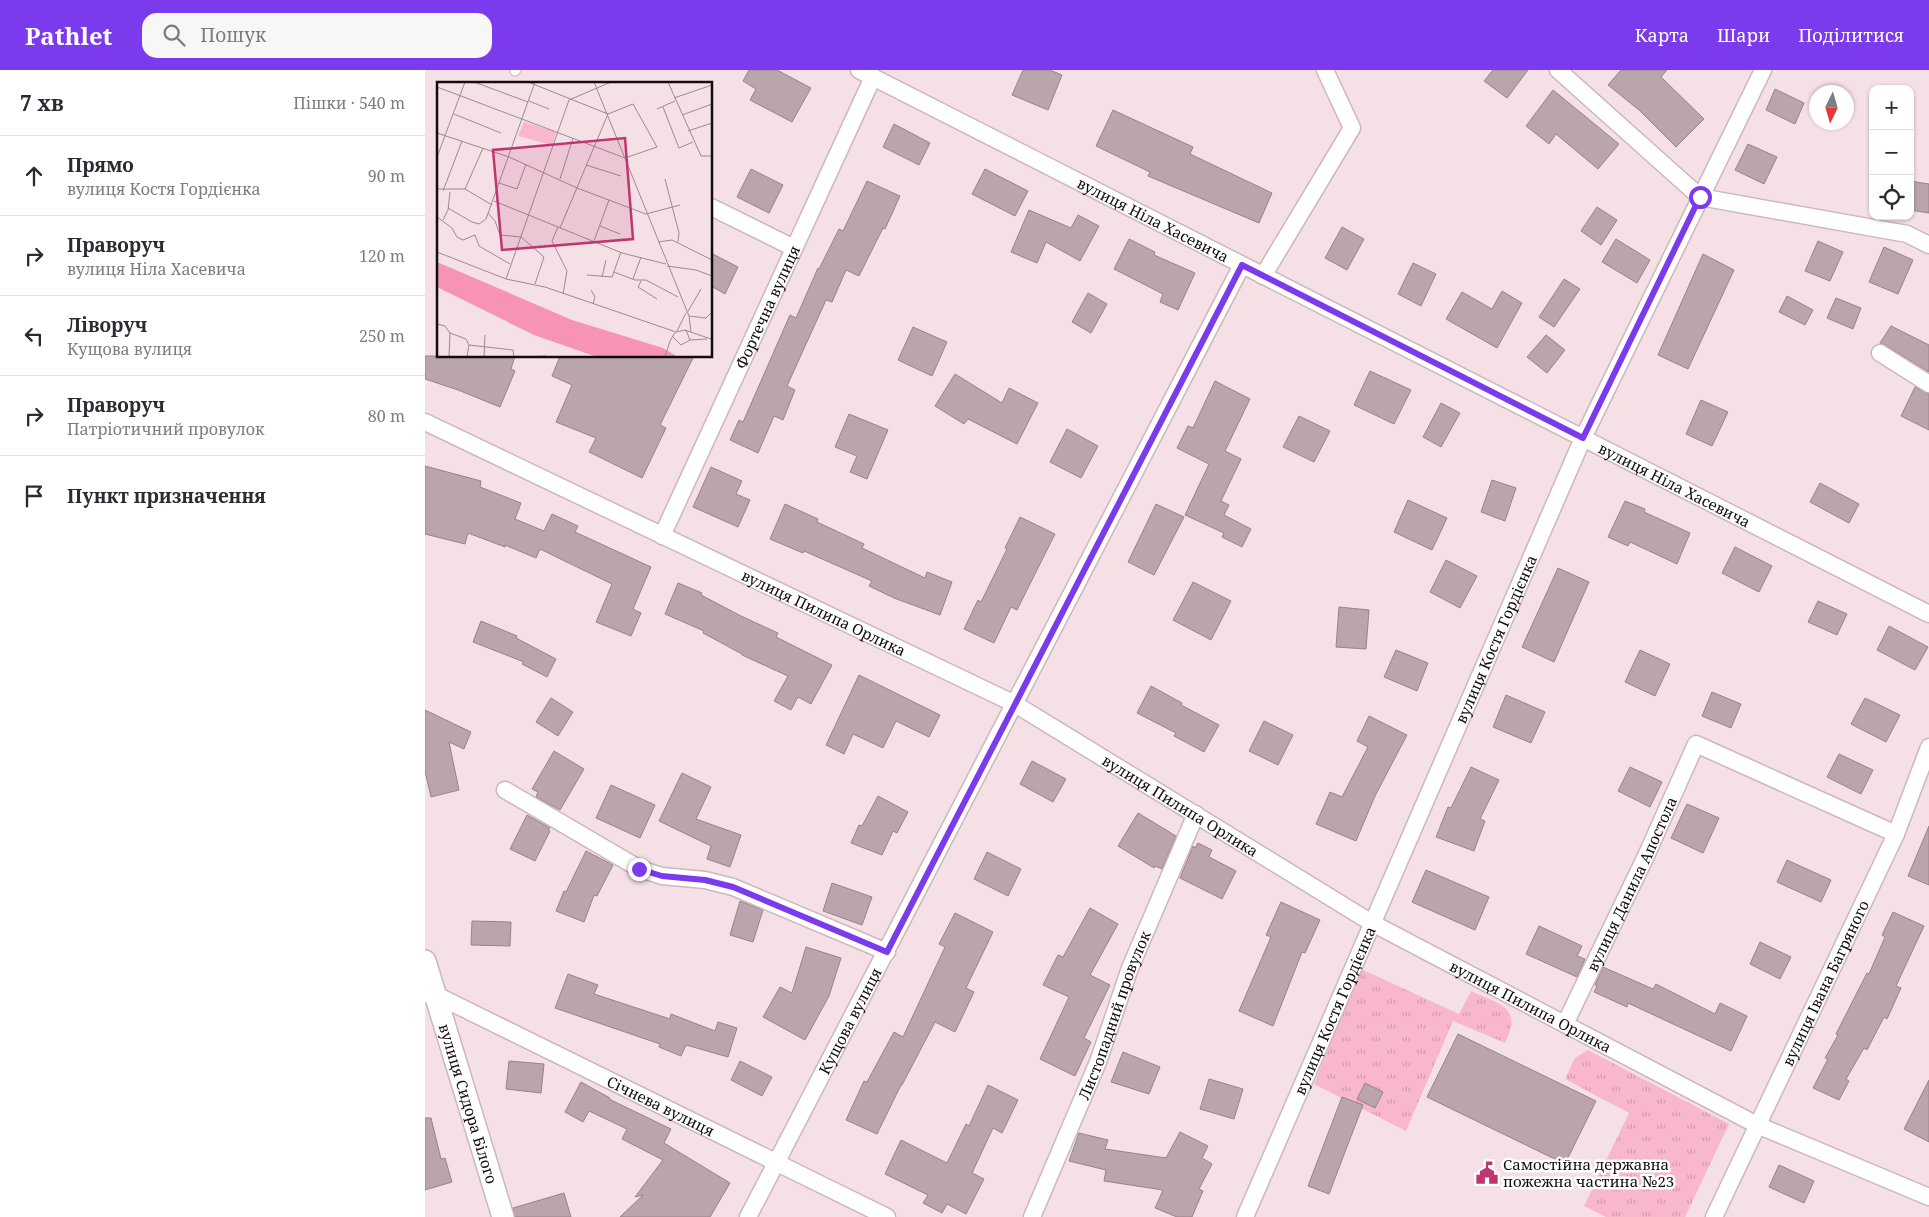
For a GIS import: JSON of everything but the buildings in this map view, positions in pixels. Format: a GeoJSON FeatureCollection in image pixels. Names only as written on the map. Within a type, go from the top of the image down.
{"type":"FeatureCollection","features":[{"type":"Feature","properties":{"kind":"street"},"geometry":{"type":"LineString","coordinates":[[1263,276],[1352,128],[1325,70]]}},
{"type":"Feature","properties":{"kind":"street"},"geometry":{"type":"LineString","coordinates":[[1558,70],[1700,197],[1907,234],[1929,245]]}},
{"type":"Feature","properties":{"kind":"street"},"geometry":{"type":"LineString","coordinates":[[1575,85],[1581,70]]}},
{"type":"Feature","properties":{"kind":"street","name":"вулиця Костя Гордієнка"},"geometry":{"type":"LineString","coordinates":[[1245,1217],[1583,438],[1763,70]]}},
{"type":"Feature","properties":{"kind":"street","name":"вулиця Ніла Хасевича"},"geometry":{"type":"LineString","coordinates":[[866,74],[1929,614]]}},
{"type":"Feature","properties":{"kind":"street","name":"Фортечна вулиця"},"geometry":{"type":"LineString","coordinates":[[662,536],[794,248],[866,74]]}},
{"type":"Feature","properties":{"kind":"street"},"geometry":{"type":"LineString","coordinates":[[713,208],[794,248]]}},
{"type":"Feature","properties":{"kind":"street","name":"Кущова вулиця"},"geometry":{"type":"LineString","coordinates":[[748,1217],[1242,265]]}},
{"type":"Feature","properties":{"kind":"street"},"geometry":{"type":"LineString","coordinates":[[1880,353],[1929,384]]}},
{"type":"Feature","properties":{"kind":"street","name":"вулиця Пилипа Орлика"},"geometry":{"type":"LineString","coordinates":[[425,422],[1015,704],[1373,923],[1757,1125],[1929,1197]]}},
{"type":"Feature","properties":{"kind":"street","name":"вулиця Данила Апостола"},"geometry":{"type":"LineString","coordinates":[[1565,1024],[1646,856],[1696,744],[1896,834]]}},
{"type":"Feature","properties":{"kind":"street","name":"вулиця Івана Багряного"},"geometry":{"type":"LineString","coordinates":[[1714,1217],[1896,834],[1929,747]]}},
{"type":"Feature","properties":{"kind":"street"},"geometry":{"type":"LineString","coordinates":[[505,790],[639,869],[662,876],[705,880],[733,887],[887,952]]}},
{"type":"Feature","properties":{"kind":"street","name":"Листопадний провулок"},"geometry":{"type":"LineString","coordinates":[[1032,1217],[1098,1062],[1130,968],[1196,814]]}},
{"type":"Feature","properties":{"kind":"street","name":"вулиця Сидора Білого"},"geometry":{"type":"LineString","coordinates":[[425,961],[429,995],[503,1217]]}},
{"type":"Feature","properties":{"kind":"street","name":"Січнева вулиця"},"geometry":{"type":"LineString","coordinates":[[429,995],[887,1217]]}},
{"type":"Feature","properties":{"kind":"green space"},"geometry":{"type":"Polygon","coordinates":[[[1361,969],[1459,1014],[1471,991],[1506,1008],[1510,1014],[1510,1031],[1505,1043],[1453,1021],[1406,1131],[1314,1084],[1361,969]]]}},
{"type":"Feature","properties":{"kind":"green space"},"geometry":{"type":"Polygon","coordinates":[[[1588,1050],[1729,1124],[1685,1217],[1606,1217],[1584,1206],[1629,1113],[1565,1079],[1575,1058],[1588,1050]]]}},
{"type":"Feature","properties":{"kind":"place","name":"Самостійна державна пожежна частина №23"},"geometry":{"type":"Point","coordinates":[1487,1173]}},
{"type":"Feature","properties":{"kind":"route"},"geometry":{"type":"LineString","coordinates":[[639,869],[662,876],[705,880],[733,887],[887,952],[1242,265],[1583,438],[1700,197]]}}]}
